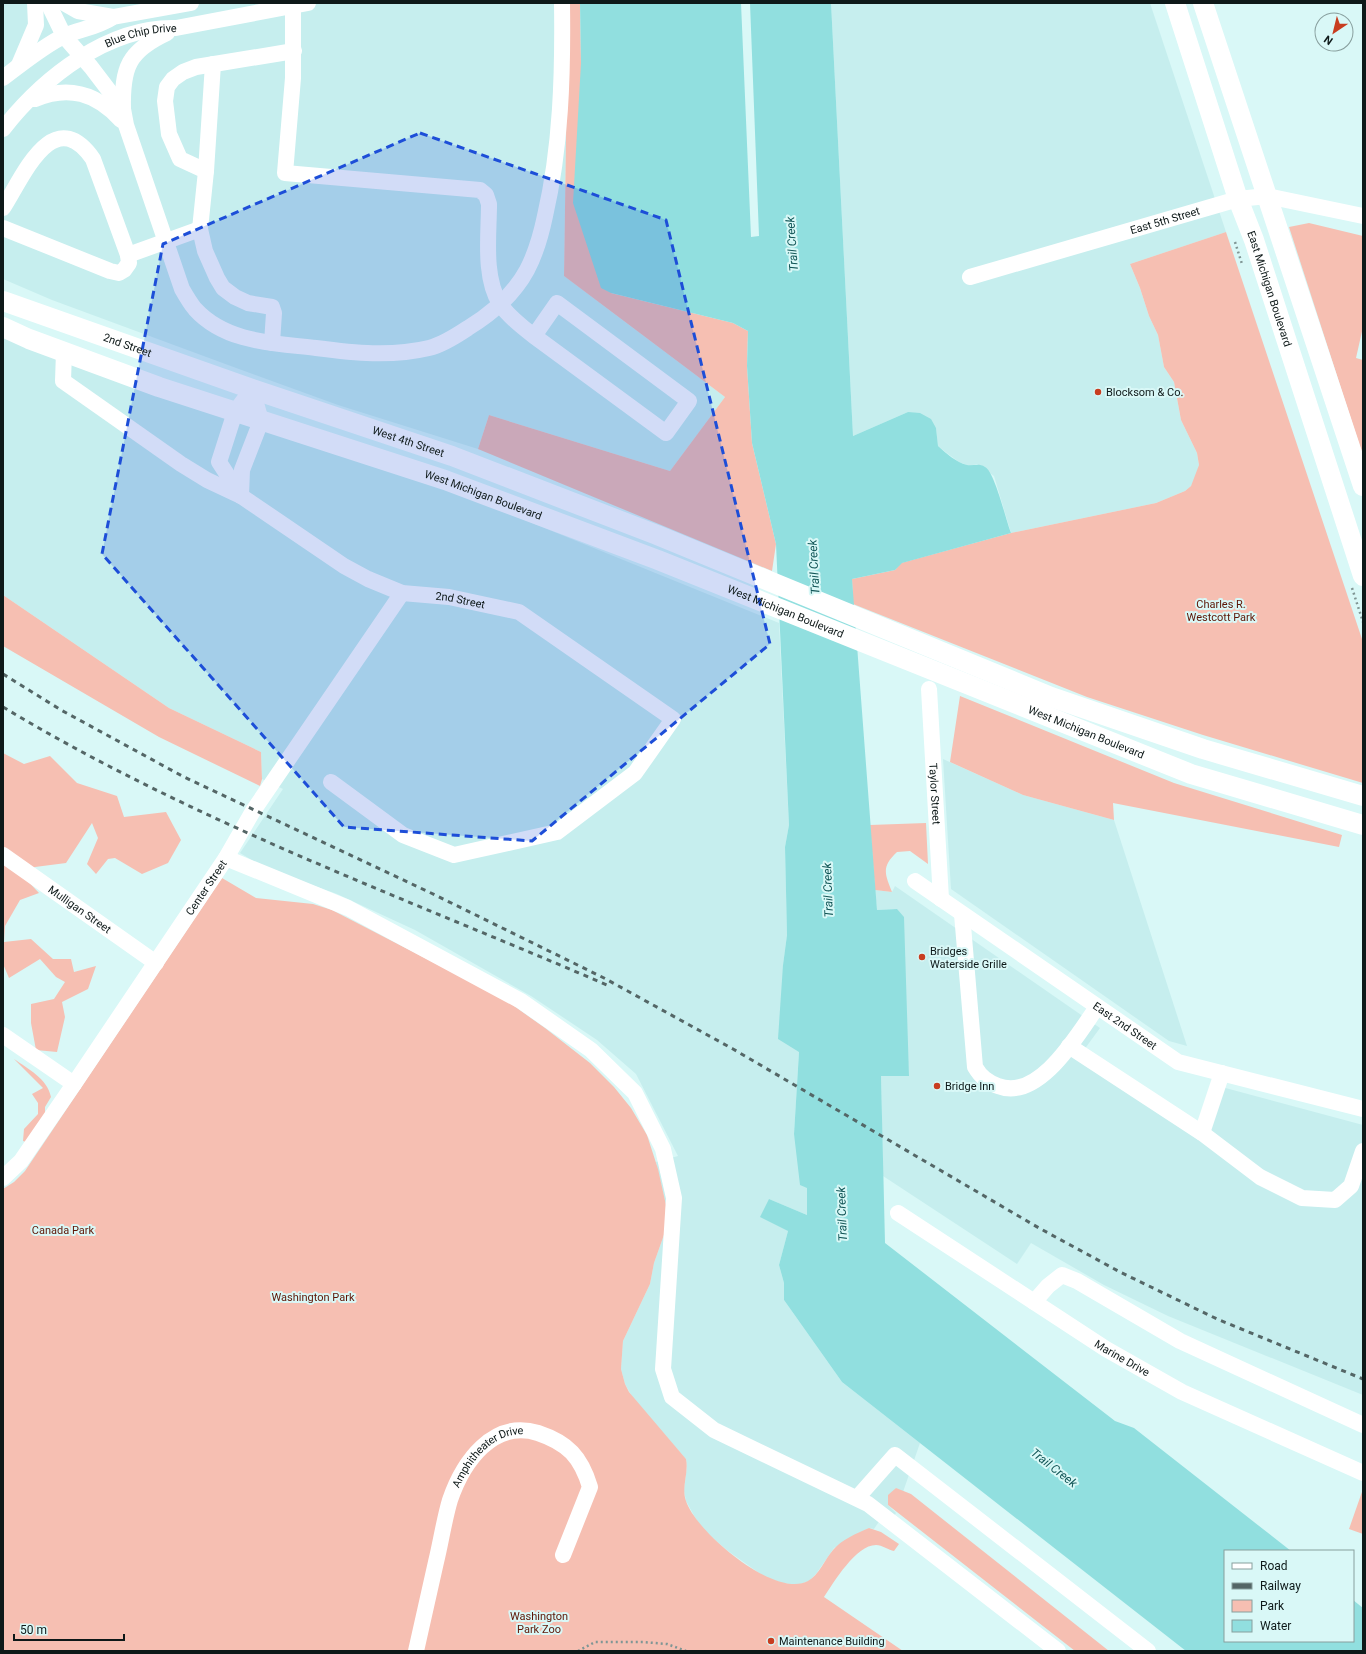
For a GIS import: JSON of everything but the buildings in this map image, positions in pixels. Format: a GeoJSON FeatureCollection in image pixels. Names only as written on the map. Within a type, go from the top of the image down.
{"type":"FeatureCollection","features":[{"type":"Feature","properties":{"kind":"main road","name":"East Michigan Boulevard"},"geometry":{"type":"LineString","coordinates":[[1175,3],[1238,199],[1257,248],[1359,548],[1363,576]]}},
{"type":"Feature","properties":{"kind":"main road"},"geometry":{"type":"LineString","coordinates":[[1203,3],[1363,486]]}},
{"type":"Feature","properties":{"kind":"main road","name":"2nd Street"},"geometry":{"type":"LineString","coordinates":[[3,301],[252,389]]}},
{"type":"Feature","properties":{"kind":"main road"},"geometry":{"type":"LineString","coordinates":[[3,326],[29,339],[159,387],[261,421]]}},
{"type":"Feature","properties":{"kind":"main road","name":"West 4th Street"},"geometry":{"type":"LineString","coordinates":[[252,389],[452,456]]}},
{"type":"Feature","properties":{"kind":"main road","name":"West Michigan Boulevard"},"geometry":{"type":"LineString","coordinates":[[261,421],[445,480],[658,560],[1191,774],[1363,825]]}},
{"type":"Feature","properties":{"kind":"main road","name":"West Michigan Boulevard"},"geometry":{"type":"LineString","coordinates":[[452,456],[657,535],[1051,697],[1203,749],[1363,796]]}},
{"type":"Feature","properties":{"kind":"street"},"geometry":{"type":"LineString","coordinates":[[19,66],[36,25],[35,3]]}},
{"type":"Feature","properties":{"kind":"street"},"geometry":{"type":"LineString","coordinates":[[48,3],[64,36],[82,56],[124,117],[182,289],[195,309],[215,326],[241,338],[368,354],[389,354],[431,347],[458,334],[483,319],[500,304],[514,289],[527,270],[539,242],[551,191],[558,132],[562,3]]}},
{"type":"Feature","properties":{"kind":"street"},"geometry":{"type":"LineString","coordinates":[[64,3],[78,11],[114,17]]}},
{"type":"Feature","properties":{"kind":"street","name":"Blue Chip Drive"},"geometry":{"type":"LineString","coordinates":[[3,78],[64,36],[104,24],[114,17],[190,3]]}},
{"type":"Feature","properties":{"kind":"street"},"geometry":{"type":"LineString","coordinates":[[300,5],[294,51],[285,173],[480,190],[486,195],[489,204],[488,259],[492,282],[500,304],[514,321],[534,336],[666,432],[690,400],[557,303],[534,336]]}},
{"type":"Feature","properties":{"kind":"street","name":"Blue Chip Drive"},"geometry":{"type":"LineString","coordinates":[[3,129],[18,110],[82,56],[96,48],[124,36],[162,28],[176,28],[300,5]]}},
{"type":"Feature","properties":{"kind":"street"},"geometry":{"type":"LineString","coordinates":[[124,117],[123,80],[127,65],[134,54],[149,41],[176,28]]}},
{"type":"Feature","properties":{"kind":"street"},"geometry":{"type":"LineString","coordinates":[[206,171],[180,159],[169,134],[165,102],[167,87],[173,79],[183,72],[196,67],[294,51]]}},
{"type":"Feature","properties":{"kind":"street"},"geometry":{"type":"LineString","coordinates":[[213,64],[206,171],[200,229],[205,250],[223,288],[235,297],[248,303],[272,307],[274,310],[272,343]]}},
{"type":"Feature","properties":{"kind":"street"},"geometry":{"type":"LineString","coordinates":[[28,102],[47,94],[74,92],[102,103],[115,113],[124,117]]}},
{"type":"Feature","properties":{"kind":"street"},"geometry":{"type":"LineString","coordinates":[[3,208],[45,144],[63,138],[74,141],[85,147],[93,159],[128,255],[129,263],[124,270],[119,273],[3,228]]}},
{"type":"Feature","properties":{"kind":"street","name":"East 5th Street"},"geometry":{"type":"LineString","coordinates":[[970,277],[1238,199],[1267,196],[1363,216]]}},
{"type":"Feature","properties":{"kind":"street"},"geometry":{"type":"LineString","coordinates":[[128,255],[200,229]]}},
{"type":"Feature","properties":{"kind":"street"},"geometry":{"type":"LineString","coordinates":[[64,352],[63,381],[182,464],[207,480],[241,496],[242,470],[261,421],[252,389]]}},
{"type":"Feature","properties":{"kind":"street","name":"2nd Street"},"geometry":{"type":"LineString","coordinates":[[252,389],[235,412],[219,462],[241,496],[344,566],[368,579],[402,592],[449,597],[519,612],[673,719],[635,773],[557,832],[454,855],[403,835],[331,782]]}},
{"type":"Feature","properties":{"kind":"street","name":"Center Street"},"geometry":{"type":"LineString","coordinates":[[6,1171],[21,1161],[74,1084],[226,858],[253,811],[402,592]]}},
{"type":"Feature","properties":{"kind":"street","name":"Taylor Street"},"geometry":{"type":"LineString","coordinates":[[929,689],[941,899]]}},
{"type":"Feature","properties":{"kind":"street","name":"Mulligan Street"},"geometry":{"type":"LineString","coordinates":[[3,855],[156,963]]}},
{"type":"Feature","properties":{"kind":"street"},"geometry":{"type":"LineString","coordinates":[[226,858],[348,908],[521,1001],[591,1050],[635,1094],[663,1149],[674,1198],[663,1369],[672,1397],[714,1430],[868,1504],[1058,1651]]}},
{"type":"Feature","properties":{"kind":"street","name":"East 2nd Street"},"geometry":{"type":"LineString","coordinates":[[915,882],[1178,1062],[1363,1109]]}},
{"type":"Feature","properties":{"kind":"street"},"geometry":{"type":"LineString","coordinates":[[962,914],[975,1067],[980,1076],[990,1083],[1001,1088],[1015,1089],[1032,1082],[1046,1072],[1069,1046],[1097,1007]]}},
{"type":"Feature","properties":{"kind":"street"},"geometry":{"type":"LineString","coordinates":[[3,1035],[74,1084]]}},
{"type":"Feature","properties":{"kind":"street"},"geometry":{"type":"LineString","coordinates":[[1069,1046],[1202,1133],[1260,1177],[1302,1198],[1335,1200],[1351,1186],[1363,1151]]}},
{"type":"Feature","properties":{"kind":"street"},"geometry":{"type":"LineString","coordinates":[[1202,1133],[1222,1073]]}},
{"type":"Feature","properties":{"kind":"street","name":"Marine Drive"},"geometry":{"type":"LineString","coordinates":[[898,1213],[1106,1349],[1182,1392],[1363,1473]]}},
{"type":"Feature","properties":{"kind":"street"},"geometry":{"type":"LineString","coordinates":[[1034,1302],[1048,1286],[1062,1275],[1077,1281],[1180,1341],[1363,1425]]}},
{"type":"Feature","properties":{"kind":"street","name":"Amphitheater Drive"},"geometry":{"type":"LineString","coordinates":[[416,1651],[450,1501],[461,1474],[473,1456],[486,1442],[497,1435],[513,1430],[528,1430],[557,1441],[573,1453],[581,1462],[590,1487],[564,1555]]}},
{"type":"Feature","properties":{"kind":"street"},"geometry":{"type":"LineString","coordinates":[[857,1498],[896,1455],[1148,1651]]}},
{"type":"Feature","properties":{"kind":"path"},"geometry":{"type":"LineString","coordinates":[[578,1651],[595,1642],[643,1642],[667,1644],[686,1651]]}},
{"type":"Feature","properties":{"kind":"highlighted area"},"geometry":{"type":"Polygon","coordinates":[[[420,133],[666,220],[770,644],[532,841],[344,827],[102,554],[163,244],[420,133]]]}},
{"type":"Feature","properties":{"kind":"shaded area"},"geometry":{"type":"Polygon","coordinates":[[[3,3],[568,3],[564,276],[725,397],[670,471],[489,415],[478,449],[338,405],[52,300],[3,279],[3,3]]]}},
{"type":"Feature","properties":{"kind":"shaded area"},"geometry":{"type":"Polygon","coordinates":[[[831,3],[1150,3],[1226,232],[1130,264],[1149,316],[1158,335],[1164,367],[1174,382],[1181,420],[1197,453],[1199,465],[1197,474],[1191,486],[1185,491],[1156,503],[1011,533],[994,476],[977,464],[969,466],[959,462],[938,446],[936,428],[908,412],[853,436],[831,3]]]}},
{"type":"Feature","properties":{"kind":"shaded area"},"geometry":{"type":"Polygon","coordinates":[[[3,334],[485,504],[779,623],[789,825],[785,847],[787,935],[783,965],[799,1051],[794,1134],[807,1188],[807,1215],[769,1199],[788,1231],[779,1265],[784,1283],[784,1300],[842,1382],[920,1443],[903,1492],[896,1488],[888,1505],[896,1513],[888,1526],[880,1520],[874,1529],[869,1528],[834,1548],[816,1574],[809,1581],[797,1585],[766,1578],[728,1551],[707,1533],[697,1521],[686,1501],[684,1491],[687,1466],[686,1459],[634,1400],[625,1384],[621,1369],[623,1341],[650,1284],[654,1263],[665,1232],[666,1205],[656,1162],[678,1156],[636,1074],[597,1040],[531,996],[415,930],[337,894],[265,868],[240,853],[283,789],[262,779],[261,752],[169,708],[3,595],[3,334]]]}},
{"type":"Feature","properties":{"kind":"shaded area"},"geometry":{"type":"Polygon","coordinates":[[[943,759],[1023,795],[1114,820],[1187,1046],[1169,1041],[951,889],[943,759]]]}},
{"type":"Feature","properties":{"kind":"shaded area"},"geometry":{"type":"Polygon","coordinates":[[[895,886],[1100,1028],[1081,1054],[1202,1133],[1218,1086],[1363,1125],[1363,1395],[1168,1316],[1104,1285],[1031,1243],[1017,1264],[883,1176],[881,1076],[909,1076],[897,909],[877,910],[875,890],[892,892],[895,886]]]}},
{"type":"Feature","properties":{"kind":"green space"},"geometry":{"type":"Polygon","coordinates":[[[568,3],[580,3],[581,63],[611,293],[733,323],[748,331],[747,366],[752,443],[776,544],[772,571],[478,449],[489,415],[670,471],[725,397],[564,276],[568,3]]]}},
{"type":"Feature","properties":{"kind":"green space"},"geometry":{"type":"Polygon","coordinates":[[[1309,223],[1363,236],[1363,327],[1356,358],[1363,360],[1363,456],[1289,227],[1309,223]]]}},
{"type":"Feature","properties":{"kind":"green space","name":"Charles R. Westcott Park"},"geometry":{"type":"Polygon","coordinates":[[[1226,232],[1363,642],[1363,783],[1203,735],[1087,697],[853,604],[852,579],[895,570],[901,563],[1011,533],[1156,503],[1185,491],[1191,486],[1199,465],[1197,453],[1181,420],[1174,382],[1164,367],[1158,335],[1149,316],[1130,264],[1226,232]]]}},
{"type":"Feature","properties":{"kind":"green space"},"geometry":{"type":"Polygon","coordinates":[[[3,595],[169,708],[261,752],[262,779],[260,786],[159,737],[3,646],[3,595]]]}},
{"type":"Feature","properties":{"kind":"green space"},"geometry":{"type":"Polygon","coordinates":[[[960,696],[1174,783],[1342,835],[1339,847],[1113,803],[1114,820],[1023,795],[950,762],[960,696]]]}},
{"type":"Feature","properties":{"kind":"green space"},"geometry":{"type":"Polygon","coordinates":[[[3,753],[24,764],[50,756],[77,783],[117,796],[124,817],[166,812],[181,840],[168,863],[142,874],[115,858],[108,859],[96,874],[87,864],[98,838],[92,823],[66,863],[35,867],[21,874],[39,893],[20,900],[5,926],[4,942],[31,939],[53,959],[71,959],[74,972],[96,966],[88,989],[62,1002],[65,1017],[57,1052],[36,1050],[31,1023],[31,1004],[54,999],[65,982],[56,977],[40,959],[9,978],[3,964],[3,753]]]}},
{"type":"Feature","properties":{"kind":"green space"},"geometry":{"type":"Polygon","coordinates":[[[926,823],[928,864],[910,851],[897,852],[888,862],[886,871],[892,892],[875,890],[870,825],[926,823]]]}},
{"type":"Feature","properties":{"kind":"green space","name":"Washington Park"},"geometry":{"type":"Polygon","coordinates":[[[222,878],[256,898],[313,904],[332,910],[504,999],[545,1028],[590,1063],[614,1087],[631,1108],[647,1135],[658,1169],[666,1205],[665,1232],[654,1263],[650,1284],[623,1341],[621,1369],[629,1392],[686,1459],[687,1470],[684,1490],[686,1501],[693,1514],[720,1545],[758,1572],[776,1580],[794,1584],[808,1581],[822,1567],[836,1546],[859,1532],[869,1528],[881,1532],[899,1544],[894,1551],[876,1545],[861,1551],[846,1565],[824,1597],[903,1651],[3,1651],[3,1189],[14,1182],[25,1171],[222,878]]]}},
{"type":"Feature","properties":{"kind":"green space"},"geometry":{"type":"Polygon","coordinates":[[[14,1059],[31,1070],[46,1084],[51,1097],[45,1107],[45,1117],[29,1143],[23,1141],[24,1129],[38,1114],[38,1103],[32,1094],[43,1088],[14,1059]]]}},
{"type":"Feature","properties":{"kind":"green space"},"geometry":{"type":"Polygon","coordinates":[[[896,1488],[911,1494],[1109,1651],[1075,1651],[888,1505],[888,1495],[896,1488]]]}},
{"type":"Feature","properties":{"kind":"green space"},"geometry":{"type":"Polygon","coordinates":[[[1363,1489],[1363,1534],[1349,1529],[1363,1489]]]}},
{"type":"Feature","properties":{"kind":"water","name":"Trail Creek"},"geometry":{"type":"Polygon","coordinates":[[[580,3],[741,3],[751,237],[759,236],[750,3],[831,3],[853,436],[908,412],[920,413],[931,419],[936,428],[938,446],[948,455],[959,462],[967,465],[983,466],[989,471],[993,478],[1011,533],[902,563],[895,570],[852,579],[877,910],[897,909],[904,917],[909,1076],[881,1076],[885,1243],[1115,1421],[1134,1428],[1290,1550],[1224,1550],[1224,1642],[1354,1642],[1354,1601],[1363,1608],[1363,1651],[1186,1651],[842,1382],[784,1300],[784,1283],[779,1265],[788,1231],[760,1217],[769,1199],[807,1215],[807,1188],[800,1185],[794,1134],[799,1052],[778,1039],[783,965],[787,935],[785,847],[789,825],[776,544],[752,443],[747,366],[748,331],[733,323],[611,293],[601,288],[573,203],[581,63],[580,3]]]}},
{"type":"Feature","properties":{"kind":"railway"},"geometry":{"type":"LineString","coordinates":[[3,674],[61,710],[184,777],[431,893],[604,978],[733,1049],[1039,1228],[1120,1272],[1217,1319],[1363,1379]]}},
{"type":"Feature","properties":{"kind":"railway"},"geometry":{"type":"LineString","coordinates":[[3,707],[75,748],[149,787],[224,822],[377,889],[607,985]]}},
{"type":"Feature","properties":{"kind":"place","name":"Blocksom & Co."},"geometry":{"type":"Point","coordinates":[1098,392]}},
{"type":"Feature","properties":{"kind":"place","name":"Bridges Waterside Grille"},"geometry":{"type":"Point","coordinates":[922,957]}},
{"type":"Feature","properties":{"kind":"place","name":"Bridge Inn"},"geometry":{"type":"Point","coordinates":[937,1086]}},
{"type":"Feature","properties":{"kind":"place","name":"Maintenance Building"},"geometry":{"type":"Point","coordinates":[771,1641]}},
{"type":"Feature","properties":{"kind":"park label","name":"Canada Park"},"geometry":{"type":"Point","coordinates":[63,1230]}},
{"type":"Feature","properties":{"kind":"park label","name":"Washington Park Zoo"},"geometry":{"type":"Point","coordinates":[539,1622]}}]}
